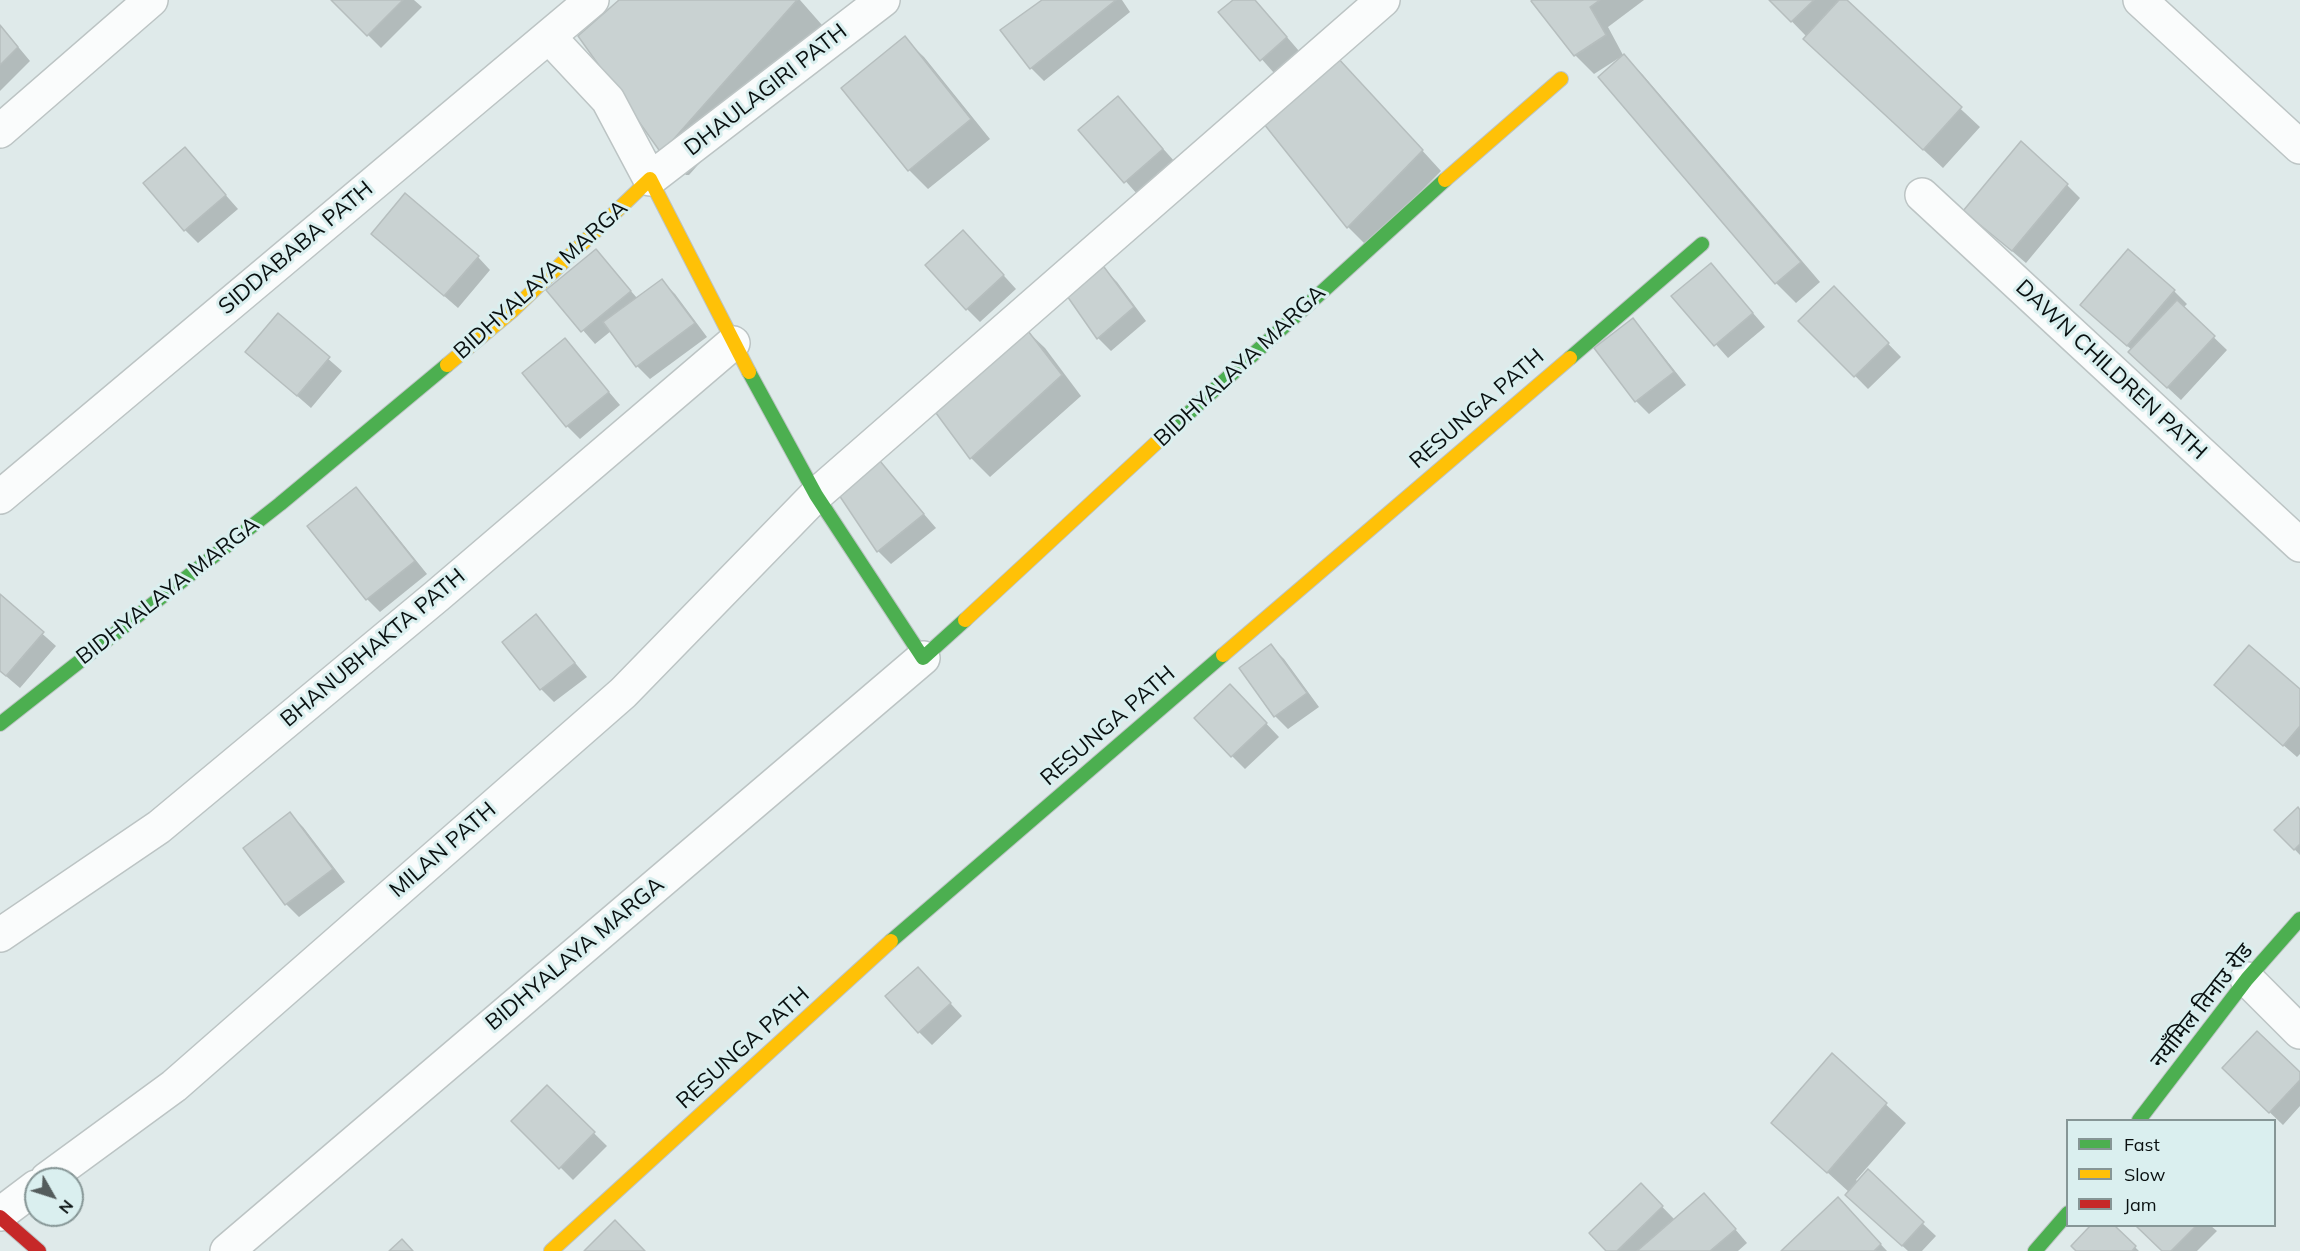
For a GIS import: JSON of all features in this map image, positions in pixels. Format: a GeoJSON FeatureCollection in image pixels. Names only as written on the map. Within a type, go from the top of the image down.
{"type":"FeatureCollection","features":[{"type":"Feature","properties":{"kind":"street"},"geometry":{"type":"LineString","coordinates":[[0,131],[152,0]]}},
{"type":"Feature","properties":{"kind":"street","name":"SIDDABABA PATH"},"geometry":{"type":"LineString","coordinates":[[0,497],[550,38],[592,0]]}},
{"type":"Feature","properties":{"kind":"street","name":"DHAULAGIRI PATH"},"geometry":{"type":"LineString","coordinates":[[650,179],[883,0]]}},
{"type":"Feature","properties":{"kind":"street","name":"MILAN PATH"},"geometry":{"type":"LineString","coordinates":[[63,1167],[174,1086],[623,693],[816,495],[1383,0]]}},
{"type":"Feature","properties":{"kind":"street"},"geometry":{"type":"LineString","coordinates":[[2140,0],[2300,147]]}},
{"type":"Feature","properties":{"kind":"street"},"geometry":{"type":"LineString","coordinates":[[550,38],[608,100],[650,179]]}},
{"type":"Feature","properties":{"kind":"street","name":"BIDHYALAYA MARGA"},"geometry":{"type":"LineString","coordinates":[[226,1251],[923,658],[1399,220],[1562,79]]}},
{"type":"Feature","properties":{"kind":"street","name":"BIDHYALAYA MARGA"},"geometry":{"type":"LineString","coordinates":[[0,724],[280,504],[513,310],[650,179],[733,343],[816,495],[923,658]]}},
{"type":"Feature","properties":{"kind":"street","name":"DAWN CHILDREN PATH"},"geometry":{"type":"LineString","coordinates":[[1922,195],[2300,545]]}},
{"type":"Feature","properties":{"kind":"street","name":"RESUNGA PATH"},"geometry":{"type":"LineString","coordinates":[[551,1251],[885,946],[1702,244]]}},
{"type":"Feature","properties":{"kind":"street","name":"BHANUBHAKTA PATH"},"geometry":{"type":"LineString","coordinates":[[0,935],[159,827],[438,595],[733,343]]}},
{"type":"Feature","properties":{"kind":"street","name":"नयाँमिल तिनाउ रोड"},"geometry":{"type":"LineString","coordinates":[[2140,1119],[2247,979],[2299,921]]}},
{"type":"Feature","properties":{"kind":"street"},"geometry":{"type":"LineString","coordinates":[[2247,979],[2300,1032]]}},
{"type":"Feature","properties":{"kind":"street"},"geometry":{"type":"LineString","coordinates":[[24,1196],[0,1215],[39,1251]]}},
{"type":"Feature","properties":{"kind":"street"},"geometry":{"type":"LineString","coordinates":[[2035,1251],[2066,1214]]}},
{"type":"Feature","properties":{"kind":"building"},"geometry":{"type":"Polygon","coordinates":[[[331,0],[403,0],[367,36],[331,0]]]}},
{"type":"Feature","properties":{"kind":"building"},"geometry":{"type":"Polygon","coordinates":[[[619,0],[797,0],[664,150],[659,150],[578,36],[619,0]]]}},
{"type":"Feature","properties":{"kind":"building"},"geometry":{"type":"Polygon","coordinates":[[[1042,0],[1116,0],[1030,69],[1000,30],[1042,0]]]}},
{"type":"Feature","properties":{"kind":"building"},"geometry":{"type":"Polygon","coordinates":[[[1233,0],[1255,0],[1287,37],[1260,61],[1218,12],[1233,0]]]}},
{"type":"Feature","properties":{"kind":"building"},"geometry":{"type":"Polygon","coordinates":[[[1532,0],[1600,0],[1590,7],[1606,35],[1574,56],[1532,0]]]}},
{"type":"Feature","properties":{"kind":"building"},"geometry":{"type":"Polygon","coordinates":[[[1769,0],[1814,0],[1791,22],[1769,0]]]}},
{"type":"Feature","properties":{"kind":"building"},"geometry":{"type":"Polygon","coordinates":[[[1839,0],[1847,0],[1962,107],[1923,150],[1803,39],[1839,0]]]}},
{"type":"Feature","properties":{"kind":"building"},"geometry":{"type":"Polygon","coordinates":[[[0,25],[18,47],[0,65],[0,25]]]}},
{"type":"Feature","properties":{"kind":"building"},"geometry":{"type":"Polygon","coordinates":[[[905,36],[971,119],[908,171],[841,88],[905,36]]]}},
{"type":"Feature","properties":{"kind":"building"},"geometry":{"type":"Polygon","coordinates":[[[1624,54],[1801,262],[1775,284],[1598,77],[1624,54]]]}},
{"type":"Feature","properties":{"kind":"building"},"geometry":{"type":"Polygon","coordinates":[[[1336,56],[1423,150],[1347,228],[1264,124],[1336,56]]]}},
{"type":"Feature","properties":{"kind":"building"},"geometry":{"type":"Polygon","coordinates":[[[1118,96],[1163,149],[1124,183],[1078,130],[1118,96]]]}},
{"type":"Feature","properties":{"kind":"building"},"geometry":{"type":"Polygon","coordinates":[[[2021,141],[2068,184],[2012,251],[1963,211],[2021,141]]]}},
{"type":"Feature","properties":{"kind":"building"},"geometry":{"type":"Polygon","coordinates":[[[185,147],[226,195],[184,231],[143,183],[185,147]]]}},
{"type":"Feature","properties":{"kind":"building"},"geometry":{"type":"Polygon","coordinates":[[[405,193],[479,256],[444,296],[371,234],[405,193]]]}},
{"type":"Feature","properties":{"kind":"building"},"geometry":{"type":"Polygon","coordinates":[[[963,230],[1004,275],[966,310],[925,265],[963,230]]]}},
{"type":"Feature","properties":{"kind":"building"},"geometry":{"type":"Polygon","coordinates":[[[596,249],[631,291],[581,332],[546,290],[596,249]]]}},
{"type":"Feature","properties":{"kind":"building"},"geometry":{"type":"Polygon","coordinates":[[[2128,249],[2175,290],[2127,346],[2080,305],[2128,249]]]}},
{"type":"Feature","properties":{"kind":"building"},"geometry":{"type":"Polygon","coordinates":[[[1711,263],[1753,313],[1714,346],[1671,296],[1711,263]]]}},
{"type":"Feature","properties":{"kind":"building"},"geometry":{"type":"Polygon","coordinates":[[[1104,267],[1134,307],[1097,339],[1065,293],[1104,267]]]}},
{"type":"Feature","properties":{"kind":"building"},"geometry":{"type":"Polygon","coordinates":[[[662,279],[695,323],[636,367],[603,322],[662,279]]]}},
{"type":"Feature","properties":{"kind":"building"},"geometry":{"type":"Polygon","coordinates":[[[1834,286],[1889,343],[1854,377],[1798,321],[1834,286]]]}},
{"type":"Feature","properties":{"kind":"building"},"geometry":{"type":"Polygon","coordinates":[[[2177,300],[2215,336],[2167,388],[2128,352],[2177,300]]]}},
{"type":"Feature","properties":{"kind":"building"},"geometry":{"type":"Polygon","coordinates":[[[278,313],[330,357],[297,396],[245,352],[278,313]]]}},
{"type":"Feature","properties":{"kind":"building"},"geometry":{"type":"Polygon","coordinates":[[[1633,318],[1674,372],[1635,402],[1594,348],[1633,318]]]}},
{"type":"Feature","properties":{"kind":"building"},"geometry":{"type":"Polygon","coordinates":[[[1025,327],[1062,375],[970,459],[936,413],[1025,327]]]}},
{"type":"Feature","properties":{"kind":"building"},"geometry":{"type":"Polygon","coordinates":[[[565,338],[609,392],[566,427],[522,373],[565,338]]]}},
{"type":"Feature","properties":{"kind":"building"},"geometry":{"type":"Polygon","coordinates":[[[880,461],[924,514],[877,552],[839,495],[880,461]]]}},
{"type":"Feature","properties":{"kind":"building"},"geometry":{"type":"Polygon","coordinates":[[[356,487],[415,561],[366,600],[307,526],[356,487]]]}},
{"type":"Feature","properties":{"kind":"building"},"geometry":{"type":"Polygon","coordinates":[[[0,594],[44,632],[6,676],[0,671],[0,594]]]}},
{"type":"Feature","properties":{"kind":"building"},"geometry":{"type":"Polygon","coordinates":[[[536,614],[575,663],[540,690],[502,642],[536,614]]]}},
{"type":"Feature","properties":{"kind":"building"},"geometry":{"type":"Polygon","coordinates":[[[1271,644],[1307,693],[1274,717],[1239,668],[1271,644]]]}},
{"type":"Feature","properties":{"kind":"building"},"geometry":{"type":"Polygon","coordinates":[[[2249,645],[2300,689],[2300,726],[2283,746],[2214,685],[2249,645]]]}},
{"type":"Feature","properties":{"kind":"building"},"geometry":{"type":"Polygon","coordinates":[[[1230,684],[1267,723],[1231,757],[1194,718],[1230,684]]]}},
{"type":"Feature","properties":{"kind":"building"},"geometry":{"type":"Polygon","coordinates":[[[2298,807],[2300,810],[2300,844],[2294,850],[2274,830],[2298,807]]]}},
{"type":"Feature","properties":{"kind":"building"},"geometry":{"type":"Polygon","coordinates":[[[290,812],[333,869],[285,905],[243,848],[290,812]]]}},
{"type":"Feature","properties":{"kind":"building"},"geometry":{"type":"Polygon","coordinates":[[[918,967],[951,1003],[918,1033],[885,996],[918,967]]]}},
{"type":"Feature","properties":{"kind":"building"},"geometry":{"type":"Polygon","coordinates":[[[2257,1031],[2300,1072],[2300,1080],[2269,1113],[2222,1068],[2257,1031]]]}},
{"type":"Feature","properties":{"kind":"building"},"geometry":{"type":"Polygon","coordinates":[[[1832,1053],[1887,1103],[1827,1173],[1771,1123],[1832,1053]]]}},
{"type":"Feature","properties":{"kind":"building"},"geometry":{"type":"Polygon","coordinates":[[[547,1085],[595,1132],[559,1169],[511,1121],[547,1085]]]}},
{"type":"Feature","properties":{"kind":"building"},"geometry":{"type":"Polygon","coordinates":[[[1868,1169],[1924,1222],[1902,1246],[1845,1195],[1868,1169]]]}},
{"type":"Feature","properties":{"kind":"building"},"geometry":{"type":"Polygon","coordinates":[[[1641,1183],[1663,1206],[1617,1251],[1606,1251],[1589,1233],[1641,1183]]]}},
{"type":"Feature","properties":{"kind":"building"},"geometry":{"type":"Polygon","coordinates":[[[1704,1193],[1736,1229],[1710,1251],[1637,1251],[1704,1193]]]}},
{"type":"Feature","properties":{"kind":"building"},"geometry":{"type":"Polygon","coordinates":[[[1838,1197],[1881,1244],[1874,1251],[1781,1251],[1838,1197]]]}},
{"type":"Feature","properties":{"kind":"building"},"geometry":{"type":"Polygon","coordinates":[[[615,1220],[645,1251],[584,1251],[615,1220]]]}},
{"type":"Feature","properties":{"kind":"building"},"geometry":{"type":"Polygon","coordinates":[[[2089,1227],[2116,1227],[2136,1246],[2132,1251],[2076,1251],[2071,1246],[2089,1227]]]}},
{"type":"Feature","properties":{"kind":"building"},"geometry":{"type":"Polygon","coordinates":[[[2137,1227],[2195,1227],[2171,1251],[2162,1251],[2137,1227]]]}},
{"type":"Feature","properties":{"kind":"building"},"geometry":{"type":"Polygon","coordinates":[[[402,1239],[413,1251],[389,1251],[402,1239]]]}},
{"type":"Feature","properties":{"kind":"traffic: fast"},"geometry":{"type":"LineString","coordinates":[[1169,431],[1445,180]]}},
{"type":"Feature","properties":{"kind":"traffic: fast"},"geometry":{"type":"LineString","coordinates":[[1570,358],[1702,244]]}},
{"type":"Feature","properties":{"kind":"traffic: fast"},"geometry":{"type":"LineString","coordinates":[[0,724],[280,504],[447,365]]}},
{"type":"Feature","properties":{"kind":"traffic: fast"},"geometry":{"type":"LineString","coordinates":[[749,372],[816,495],[923,658],[965,620]]}},
{"type":"Feature","properties":{"kind":"traffic: fast"},"geometry":{"type":"LineString","coordinates":[[891,941],[1223,655]]}},
{"type":"Feature","properties":{"kind":"traffic: fast"},"geometry":{"type":"LineString","coordinates":[[2140,1119],[2247,979],[2300,919]]}},
{"type":"Feature","properties":{"kind":"traffic: fast"},"geometry":{"type":"LineString","coordinates":[[2035,1251],[2066,1215]]}},
{"type":"Feature","properties":{"kind":"traffic: slow"},"geometry":{"type":"LineString","coordinates":[[1445,180],[1561,79]]}},
{"type":"Feature","properties":{"kind":"traffic: slow"},"geometry":{"type":"LineString","coordinates":[[447,365],[513,310],[650,179],[749,372]]}},
{"type":"Feature","properties":{"kind":"traffic: slow"},"geometry":{"type":"LineString","coordinates":[[1223,655],[1570,358]]}},
{"type":"Feature","properties":{"kind":"traffic: slow"},"geometry":{"type":"LineString","coordinates":[[965,620],[1169,431]]}},
{"type":"Feature","properties":{"kind":"traffic: slow"},"geometry":{"type":"LineString","coordinates":[[551,1251],[891,941]]}},
{"type":"Feature","properties":{"kind":"traffic: jam"},"geometry":{"type":"LineString","coordinates":[[0,1217],[39,1251]]}}]}
